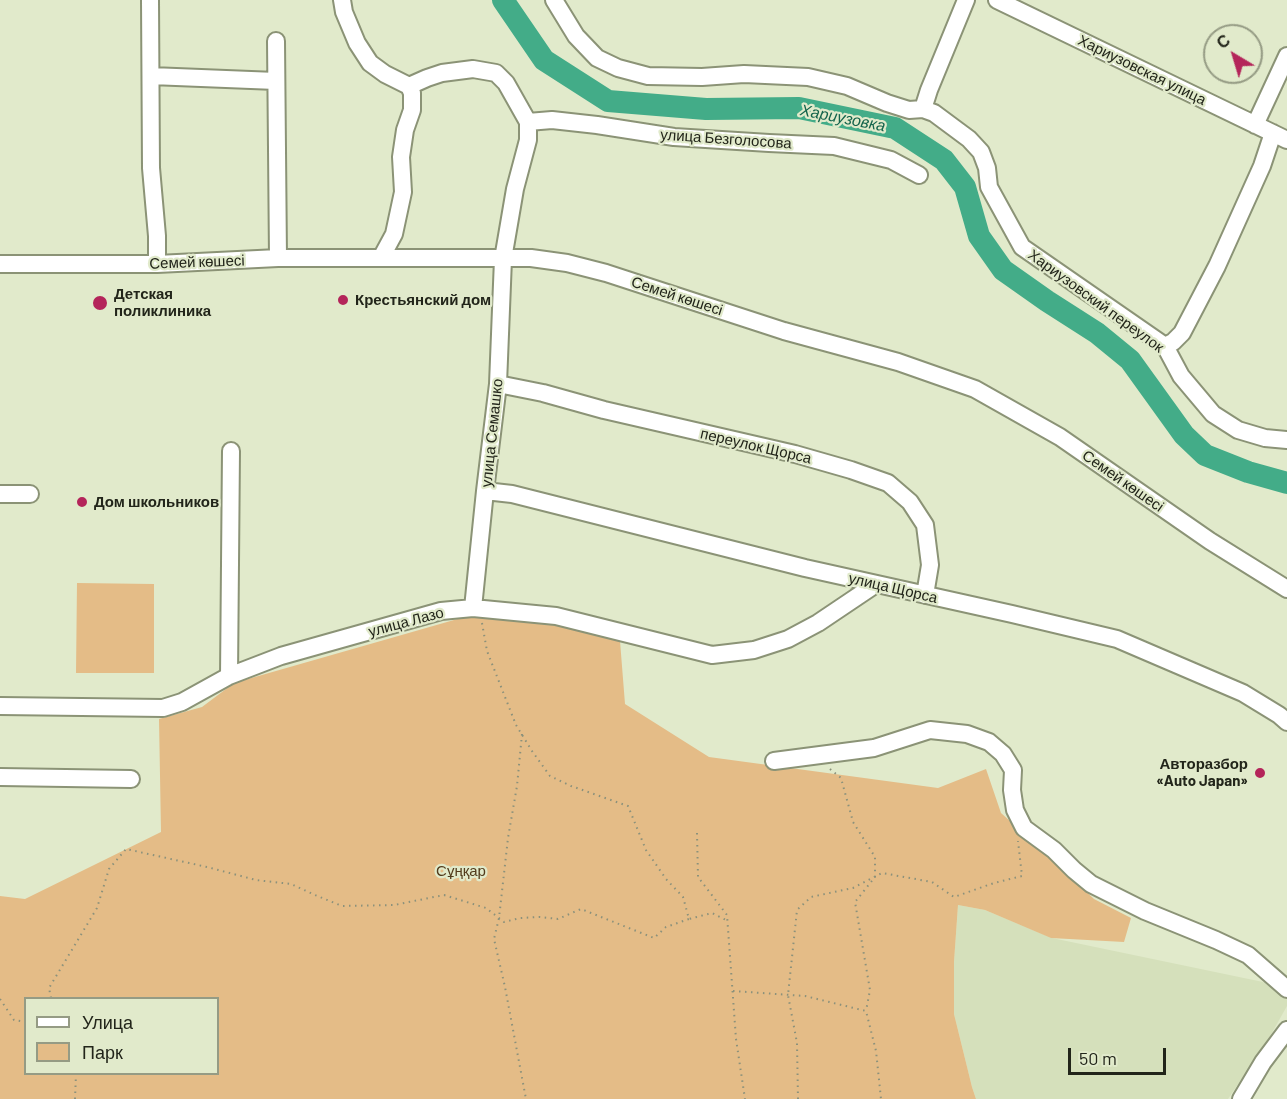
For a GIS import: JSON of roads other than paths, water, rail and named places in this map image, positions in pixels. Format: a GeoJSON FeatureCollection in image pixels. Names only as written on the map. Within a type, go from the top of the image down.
{"type":"FeatureCollection","features":[{"type":"Feature","properties":{"kind":"street"},"geometry":{"type":"LineString","coordinates":[[150,0],[151,168],[157,264]]}},
{"type":"Feature","properties":{"kind":"street"},"geometry":{"type":"LineString","coordinates":[[342,0],[344,12],[357,43],[370,63],[385,74],[409,86],[412,93],[412,110],[405,130],[401,157],[403,192],[394,234],[381,258]]}},
{"type":"Feature","properties":{"kind":"street","name":"Хариузовский переулок"},"geometry":{"type":"LineString","coordinates":[[554,0],[576,36],[597,58],[618,68],[648,76],[702,77],[744,74],[808,77],[847,86],[909,110],[923,109],[934,113],[969,138],[981,152],[987,168],[989,187],[1022,247],[1165,346],[1181,376],[1213,414],[1238,430],[1265,438],[1287,440]]}},
{"type":"Feature","properties":{"kind":"street"},"geometry":{"type":"LineString","coordinates":[[923,109],[966,0]]}},
{"type":"Feature","properties":{"kind":"street","name":"Хариузовская улица"},"geometry":{"type":"LineString","coordinates":[[997,0],[1280,137]]}},
{"type":"Feature","properties":{"kind":"street"},"geometry":{"type":"LineString","coordinates":[[276,41],[278,258]]}},
{"type":"Feature","properties":{"kind":"street"},"geometry":{"type":"LineString","coordinates":[[1256,125],[1287,56]]}},
{"type":"Feature","properties":{"kind":"street"},"geometry":{"type":"LineString","coordinates":[[409,86],[442,73],[473,69],[496,73],[506,83],[528,122],[528,140],[515,189],[503,259]]}},
{"type":"Feature","properties":{"kind":"street"},"geometry":{"type":"LineString","coordinates":[[151,76],[276,81]]}},
{"type":"Feature","properties":{"kind":"street","name":"улица Безголосова"},"geometry":{"type":"LineString","coordinates":[[528,122],[552,120],[674,137],[834,146],[891,160],[919,175]]}},
{"type":"Feature","properties":{"kind":"street"},"geometry":{"type":"LineString","coordinates":[[1165,346],[1182,333],[1217,266],[1262,166],[1280,137]]}},
{"type":"Feature","properties":{"kind":"street","name":"Семей көшесі"},"geometry":{"type":"LineString","coordinates":[[0,264],[157,264],[278,258],[531,258],[567,263],[606,273],[784,331],[898,362],[975,390],[1060,437],[1210,541],[1287,589]]}},
{"type":"Feature","properties":{"kind":"street","name":"улица Семашко"},"geometry":{"type":"LineString","coordinates":[[476,608],[485,491],[498,384],[503,259]]}},
{"type":"Feature","properties":{"kind":"street","name":"переулок Щорса"},"geometry":{"type":"LineString","coordinates":[[498,384],[795,454],[888,483],[910,502],[925,525],[930,565],[925,595]]}},
{"type":"Feature","properties":{"kind":"street"},"geometry":{"type":"LineString","coordinates":[[229,676],[231,451]]}},
{"type":"Feature","properties":{"kind":"street","name":"улица Щорса"},"geometry":{"type":"LineString","coordinates":[[485,491],[512,494],[805,568],[1117,639],[1243,693],[1287,722]]}},
{"type":"Feature","properties":{"kind":"street"},"geometry":{"type":"LineString","coordinates":[[0,494],[30,494]]}},
{"type":"Feature","properties":{"kind":"street","name":"улица Лазо"},"geometry":{"type":"LineString","coordinates":[[0,706],[163,708],[182,702],[229,676],[281,656],[441,611],[476,608],[556,616],[712,655],[754,650],[788,639],[818,623],[876,584]]}},
{"type":"Feature","properties":{"kind":"street"},"geometry":{"type":"LineString","coordinates":[[774,761],[874,748],[930,729],[967,734],[989,742],[1003,754],[1013,770],[1012,790],[1015,810],[1024,828],[1054,849],[1074,870],[1091,884],[1248,955],[1287,989]]}},
{"type":"Feature","properties":{"kind":"street"},"geometry":{"type":"LineString","coordinates":[[0,777],[131,779]]}},
{"type":"Feature","properties":{"kind":"street"},"geometry":{"type":"LineString","coordinates":[[1241,1099],[1263,1062],[1287,1030]]}},
{"type":"Feature","properties":{"kind":"waterway","name":"Хариузовка"},"geometry":{"type":"LineString","coordinates":[[503,0],[544,60],[608,101],[706,109],[799,108],[895,128],[944,160],[965,187],[979,236],[1003,270],[1097,333],[1130,360],[1184,435],[1205,455],[1248,472],[1287,483]]}},
{"type":"Feature","properties":{"kind":"place","name":"Крестьянский дом"},"geometry":{"type":"Point","coordinates":[343,300]}},
{"type":"Feature","properties":{"kind":"place","name":"Детская поликлиника"},"geometry":{"type":"Point","coordinates":[100,303]}},
{"type":"Feature","properties":{"kind":"place","name":"Дом школьников"},"geometry":{"type":"Point","coordinates":[82,502]}},
{"type":"Feature","properties":{"kind":"place","name":"Авторазбор «Auto Japan»"},"geometry":{"type":"Point","coordinates":[1260,773]}},
{"type":"Feature","properties":{"kind":"park label","name":"Сұңқар"},"geometry":{"type":"Point","coordinates":[461,871]}}]}
